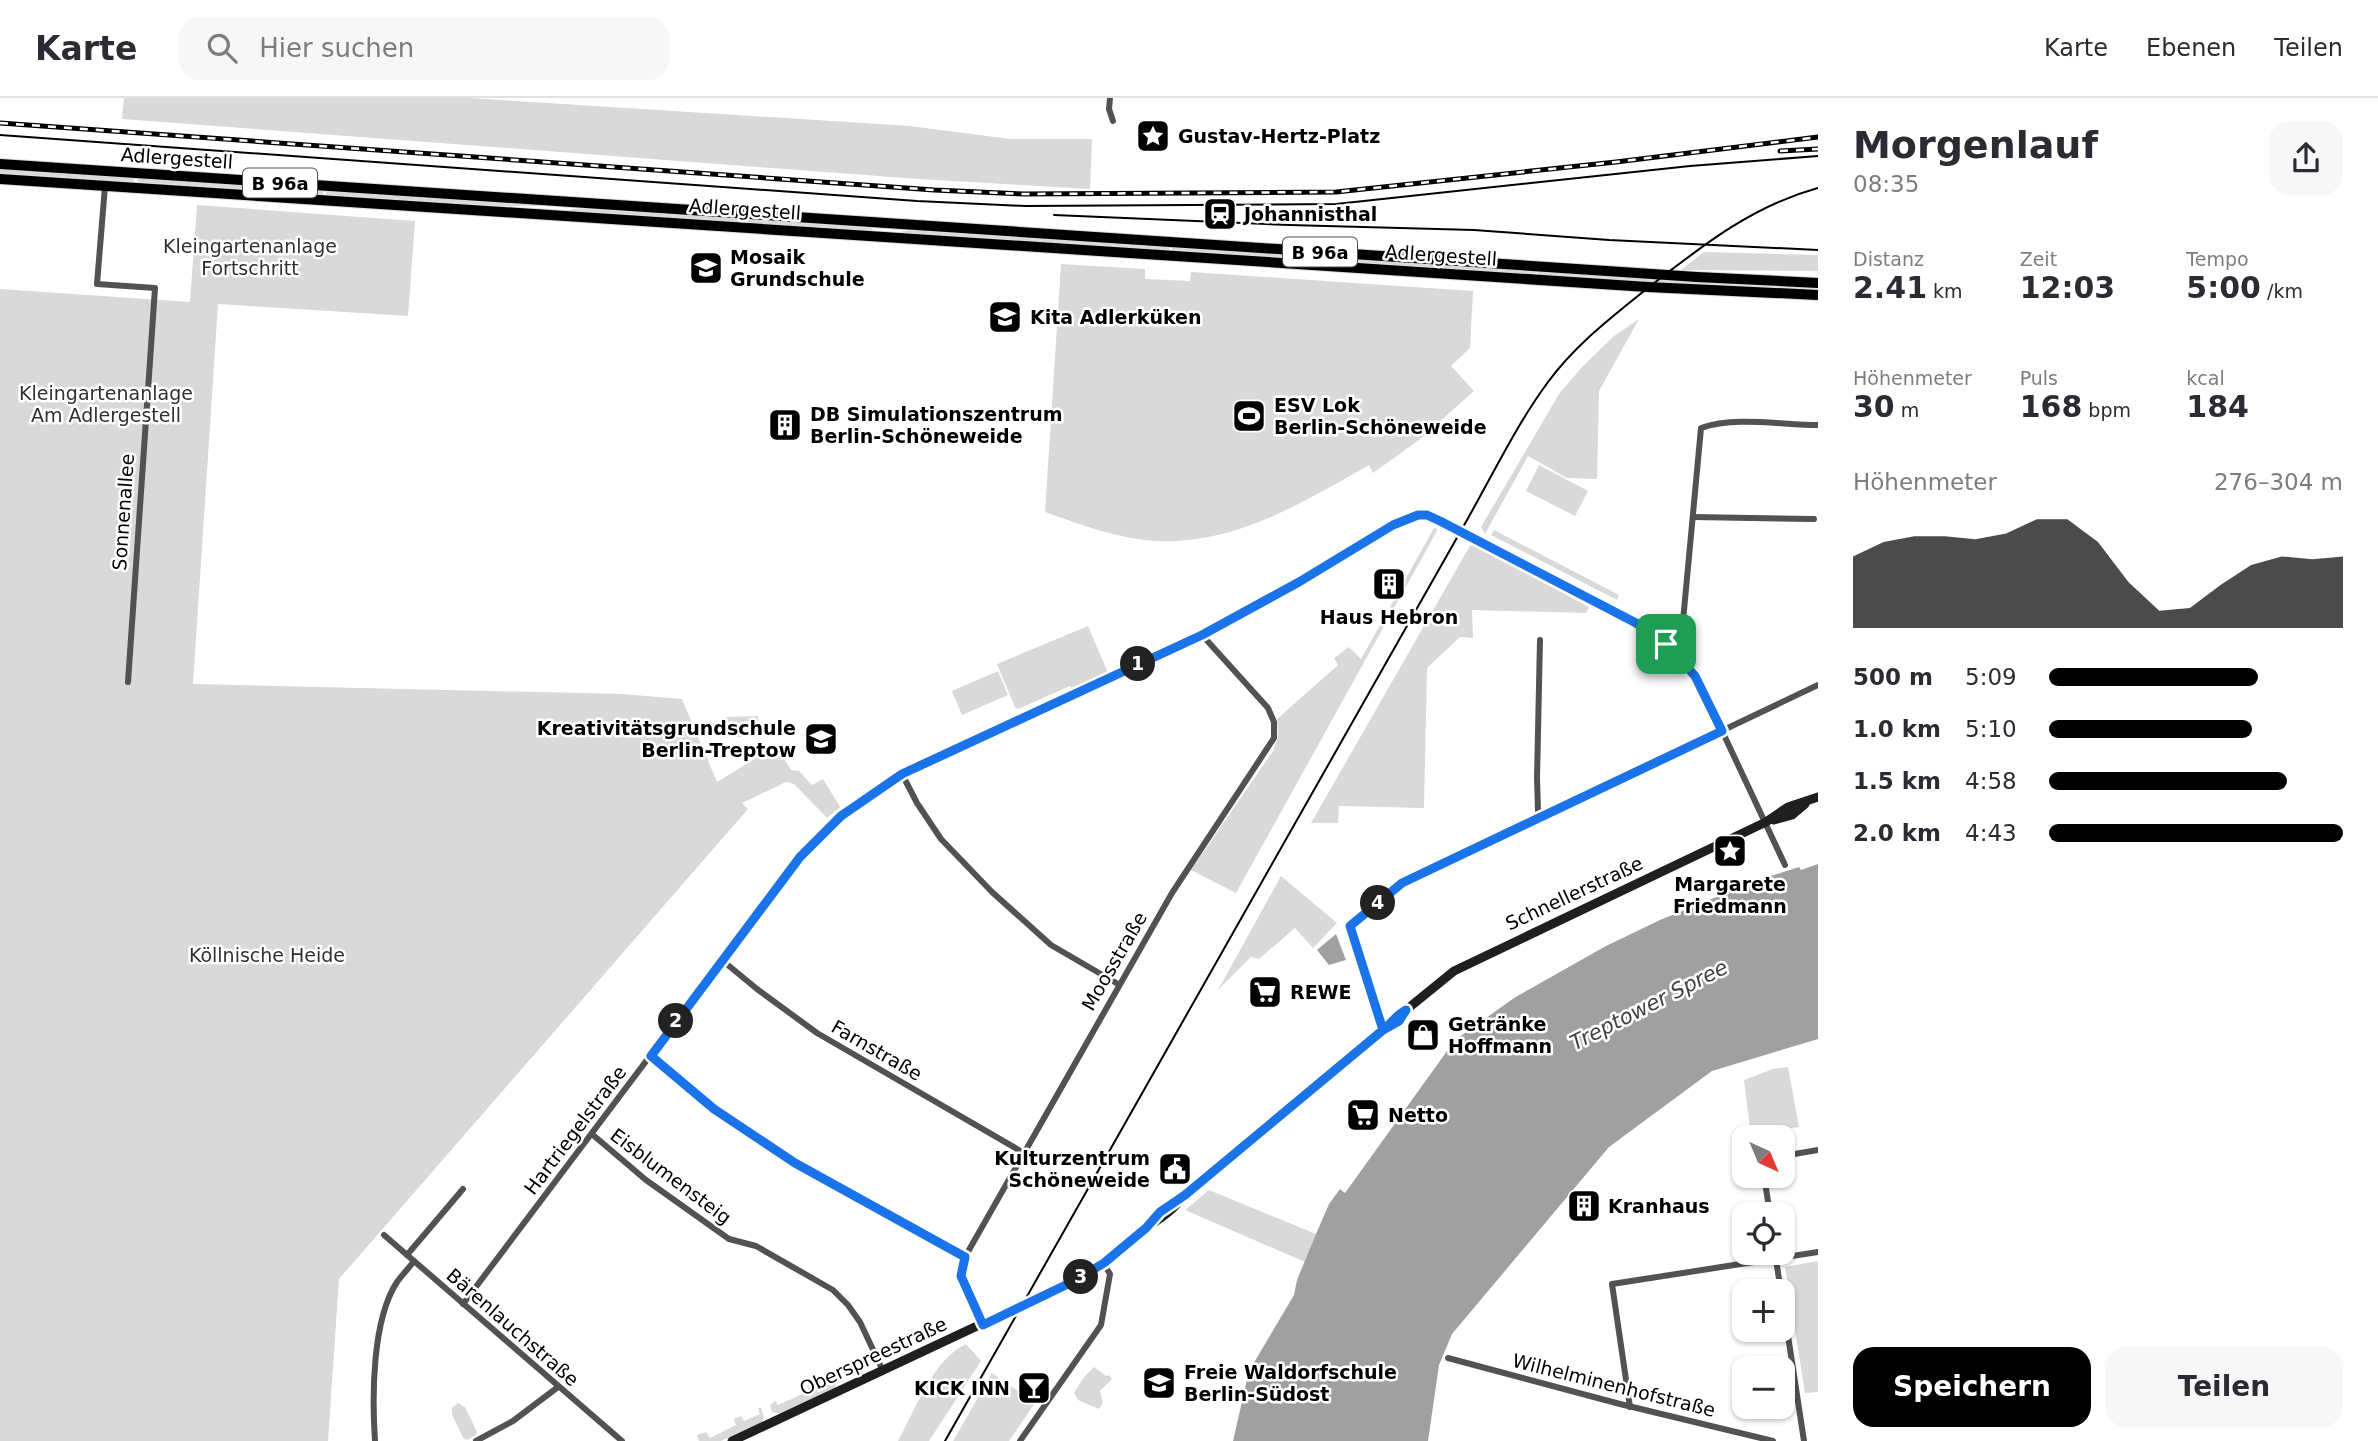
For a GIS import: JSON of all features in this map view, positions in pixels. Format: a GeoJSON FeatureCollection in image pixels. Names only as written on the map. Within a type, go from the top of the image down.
{"type":"FeatureCollection","features":[{"type":"Feature","properties":{"kind":"main road","name":"Adlergestell"},"geometry":{"type":"LineString","coordinates":[[0,164],[1818,285]]}},
{"type":"Feature","properties":{"kind":"main road","name":"Adlergestell"},"geometry":{"type":"LineString","coordinates":[[0,179],[1776,294]]}},
{"type":"Feature","properties":{"kind":"main road"},"geometry":{"type":"LineString","coordinates":[[560,214],[561,201]]}},
{"type":"Feature","properties":{"kind":"main road"},"geometry":{"type":"LineString","coordinates":[[887,223],[887,236]]}},
{"type":"Feature","properties":{"kind":"main road"},"geometry":{"type":"LineString","coordinates":[[1776,294],[1777,287],[1818,285]]}},
{"type":"Feature","properties":{"kind":"main road","name":"B 96a"},"geometry":{"type":"LineString","coordinates":[[1776,294],[1818,295]]}},
{"type":"Feature","properties":{"kind":"main road","name":"Schnellerstraße"},"geometry":{"type":"LineString","coordinates":[[1104,1263],[1146,1228],[1160,1212],[1185,1195],[1386,1028],[1399,1021],[1406,1010],[1454,971],[1766,822],[1792,815],[1807,802],[1818,797]]}},
{"type":"Feature","properties":{"kind":"main road","name":"Oberspreestraße"},"geometry":{"type":"LineString","coordinates":[[732,1441],[983,1325],[1072,1282],[1104,1263]]}},
{"type":"Feature","properties":{"kind":"street"},"geometry":{"type":"LineString","coordinates":[[1110,98],[1109,108],[1114,121]]}},
{"type":"Feature","properties":{"kind":"street","name":"Sonnenallee"},"geometry":{"type":"LineString","coordinates":[[105,186],[97,284],[155,288],[128,682]]}},
{"type":"Feature","properties":{"kind":"street"},"geometry":{"type":"LineString","coordinates":[[1785,865],[1695,676],[1666,644],[1678,635],[1683,621],[1700,428],[1723,424],[1818,425]]}},
{"type":"Feature","properties":{"kind":"street","name":"Hartriegelstraße"},"geometry":{"type":"LineString","coordinates":[[463,1304],[817,837],[851,807],[902,774],[1202,635],[1299,582],[1393,525],[1418,515],[1427,515],[1636,623],[1666,644]]}},
{"type":"Feature","properties":{"kind":"street"},"geometry":{"type":"LineString","coordinates":[[1693,517],[1814,519]]}},
{"type":"Feature","properties":{"kind":"street","name":"Moosstraße"},"geometry":{"type":"LineString","coordinates":[[965,1257],[1172,893],[1274,738],[1274,722],[1268,708],[1202,635]]}},
{"type":"Feature","properties":{"kind":"street"},"geometry":{"type":"LineString","coordinates":[[1540,640],[1537,767],[1540,818]]}},
{"type":"Feature","properties":{"kind":"street"},"geometry":{"type":"LineString","coordinates":[[1386,1028],[1350,926],[1402,883],[1818,685]]}},
{"type":"Feature","properties":{"kind":"street"},"geometry":{"type":"LineString","coordinates":[[902,774],[941,839],[992,892],[1051,944],[1118,985]]}},
{"type":"Feature","properties":{"kind":"street","name":"Farnstraße"},"geometry":{"type":"LineString","coordinates":[[723,961],[783,1010],[817,1033],[1024,1153]]}},
{"type":"Feature","properties":{"kind":"street"},"geometry":{"type":"LineString","coordinates":[[651,1056],[714,1109],[795,1163],[965,1257],[961,1276],[983,1325]]}},
{"type":"Feature","properties":{"kind":"street","name":"Eisblumensteig"},"geometry":{"type":"LineString","coordinates":[[593,1135],[646,1180],[729,1239],[756,1246],[833,1290],[860,1322],[883,1371]]}},
{"type":"Feature","properties":{"kind":"street"},"geometry":{"type":"LineString","coordinates":[[1796,1154],[1818,1150]]}},
{"type":"Feature","properties":{"kind":"street"},"geometry":{"type":"LineString","coordinates":[[407,1255],[463,1189]]}},
{"type":"Feature","properties":{"kind":"street","name":"Bärenlauchstraße"},"geometry":{"type":"LineString","coordinates":[[384,1235],[622,1441]]}},
{"type":"Feature","properties":{"kind":"street"},"geometry":{"type":"LineString","coordinates":[[1795,1254],[1818,1252]]}},
{"type":"Feature","properties":{"kind":"street"},"geometry":{"type":"LineString","coordinates":[[375,1441],[373,1394],[384,1314],[397,1282],[414,1261]]}},
{"type":"Feature","properties":{"kind":"street"},"geometry":{"type":"LineString","coordinates":[[1020,1441],[1101,1325],[1110,1274],[1104,1263]]}},
{"type":"Feature","properties":{"kind":"street"},"geometry":{"type":"LineString","coordinates":[[1630,1407],[1612,1284],[1732,1264]]}},
{"type":"Feature","properties":{"kind":"street"},"geometry":{"type":"LineString","coordinates":[[1789,1342],[1804,1441]]}},
{"type":"Feature","properties":{"kind":"street","name":"Wilhelminenhofstraße"},"geometry":{"type":"LineString","coordinates":[[1448,1358],[1630,1407],[1773,1441]]}},
{"type":"Feature","properties":{"kind":"street"},"geometry":{"type":"LineString","coordinates":[[476,1441],[513,1421],[558,1387]]}},
{"type":"Feature","properties":{"kind":"green space"},"geometry":{"type":"Polygon","coordinates":[[[124,98],[470,98],[910,126],[1010,139],[1092,139],[1090,189],[918,179],[122,119],[124,98]]]}},
{"type":"Feature","properties":{"kind":"green space"},"geometry":{"type":"Polygon","coordinates":[[[0,167],[133,176],[134,182],[0,173],[0,167]]]}},
{"type":"Feature","properties":{"kind":"green space"},"geometry":{"type":"Polygon","coordinates":[[[137,177],[323,190],[323,195],[138,182],[137,177]]]}},
{"type":"Feature","properties":{"kind":"green space"},"geometry":{"type":"Polygon","coordinates":[[[326,190],[545,206],[498,206],[326,195],[326,190]]]}},
{"type":"Feature","properties":{"kind":"green space","name":"Köllnische Heide"},"geometry":{"type":"Polygon","coordinates":[[[197,205],[415,221],[408,316],[218,304],[193,684],[622,694],[682,699],[717,782],[776,746],[791,770],[799,771],[812,785],[823,779],[840,807],[827,818],[794,784],[786,782],[742,803],[748,809],[339,1279],[328,1441],[0,1441],[0,289],[190,302],[197,205]]]}},
{"type":"Feature","properties":{"kind":"green space"},"geometry":{"type":"Polygon","coordinates":[[[571,211],[872,226],[872,231],[571,211]]]}},
{"type":"Feature","properties":{"kind":"green space"},"geometry":{"type":"Polygon","coordinates":[[[951,231],[1169,246],[1169,251],[902,233],[951,231]]]}},
{"type":"Feature","properties":{"kind":"green space"},"geometry":{"type":"Polygon","coordinates":[[[1172,246],[1536,270],[1535,275],[1172,251],[1172,246]]]}},
{"type":"Feature","properties":{"kind":"green space"},"geometry":{"type":"Polygon","coordinates":[[[1704,252],[1818,255],[1818,271],[1681,270],[1704,252]]]}},
{"type":"Feature","properties":{"kind":"green space","name":"ESV Lok Berlin-Schöneweide"},"geometry":{"type":"Polygon","coordinates":[[[1061,264],[1145,269],[1145,279],[1190,281],[1191,272],[1473,291],[1470,348],[1451,366],[1474,391],[1419,440],[1373,473],[1369,465],[1262,521],[1205,538],[1175,541],[1144,540],[1094,529],[1045,512],[1061,264]]]}},
{"type":"Feature","properties":{"kind":"green space"},"geometry":{"type":"Polygon","coordinates":[[[1538,270],[1770,285],[1770,290],[1538,276],[1538,270]]]}},
{"type":"Feature","properties":{"kind":"green space"},"geometry":{"type":"Polygon","coordinates":[[[1639,319],[1599,391],[1597,479],[1567,478],[1528,456],[1485,534],[1481,527],[1559,394],[1614,336],[1639,319]]]}},
{"type":"Feature","properties":{"kind":"green space"},"geometry":{"type":"Polygon","coordinates":[[[1539,465],[1588,491],[1575,516],[1526,491],[1539,465]]]}},
{"type":"Feature","properties":{"kind":"green space"},"geometry":{"type":"Polygon","coordinates":[[[1434,528],[1438,529],[1236,893],[1191,870],[1273,751],[1278,737],[1277,719],[1338,665],[1334,658],[1349,647],[1361,659],[1434,528]]]}},
{"type":"Feature","properties":{"kind":"green space"},"geometry":{"type":"Polygon","coordinates":[[[1494,530],[1619,595],[1617,600],[1491,535],[1494,530]]]}},
{"type":"Feature","properties":{"kind":"green space"},"geometry":{"type":"Polygon","coordinates":[[[1471,544],[1589,607],[1586,613],[1472,610],[1473,638],[1460,637],[1427,668],[1424,808],[1339,806],[1338,823],[1311,823],[1471,544]]]}},
{"type":"Feature","properties":{"kind":"green space"},"geometry":{"type":"Polygon","coordinates":[[[1088,626],[1109,675],[1074,691],[1070,686],[1018,709],[1015,707],[997,664],[1088,626]]]}},
{"type":"Feature","properties":{"kind":"green space"},"geometry":{"type":"Polygon","coordinates":[[[998,671],[1008,695],[962,715],[952,691],[998,671]]]}},
{"type":"Feature","properties":{"kind":"green space"},"geometry":{"type":"Polygon","coordinates":[[[758,716],[759,737],[726,737],[726,717],[758,716]]]}},
{"type":"Feature","properties":{"kind":"green space"},"geometry":{"type":"Polygon","coordinates":[[[1281,876],[1337,923],[1313,948],[1295,928],[1259,959],[1251,957],[1218,990],[1281,876]]]}},
{"type":"Feature","properties":{"kind":"green space"},"geometry":{"type":"Polygon","coordinates":[[[1788,1067],[1799,1127],[1750,1125],[1744,1080],[1773,1069],[1788,1067]]]}},
{"type":"Feature","properties":{"kind":"green space"},"geometry":{"type":"Polygon","coordinates":[[[1209,1190],[1316,1234],[1305,1262],[1185,1210],[1209,1190]]]}},
{"type":"Feature","properties":{"kind":"green space"},"geometry":{"type":"Polygon","coordinates":[[[1818,1261],[1818,1392],[1805,1393],[1795,1330],[1795,1279],[1787,1279],[1785,1267],[1818,1261]]]}},
{"type":"Feature","properties":{"kind":"green space"},"geometry":{"type":"Polygon","coordinates":[[[966,1344],[981,1361],[929,1441],[898,1441],[934,1373],[954,1351],[966,1344]]]}},
{"type":"Feature","properties":{"kind":"green space"},"geometry":{"type":"Polygon","coordinates":[[[1094,1367],[1112,1379],[1100,1391],[1103,1403],[1099,1409],[1078,1400],[1074,1393],[1094,1367]]]}},
{"type":"Feature","properties":{"kind":"green space"},"geometry":{"type":"Polygon","coordinates":[[[992,1373],[1035,1403],[1009,1441],[953,1441],[992,1373]]]}},
{"type":"Feature","properties":{"kind":"green space"},"geometry":{"type":"Polygon","coordinates":[[[822,1382],[836,1384],[835,1389],[780,1414],[772,1412],[770,1405],[775,1401],[778,1405],[809,1391],[807,1385],[822,1382]]]}},
{"type":"Feature","properties":{"kind":"green space"},"geometry":{"type":"Polygon","coordinates":[[[458,1403],[465,1407],[477,1432],[467,1440],[463,1438],[452,1414],[452,1408],[458,1403]]]}},
{"type":"Feature","properties":{"kind":"green space"},"geometry":{"type":"Polygon","coordinates":[[[758,1408],[761,1408],[764,1417],[762,1422],[721,1441],[699,1441],[697,1435],[706,1432],[710,1438],[736,1425],[734,1419],[741,1416],[744,1421],[760,1414],[758,1408]]]}},
{"type":"Feature","properties":{"kind":"water","name":"Treptower Spree"},"geometry":{"type":"Polygon","coordinates":[[[1818,864],[1818,1039],[1712,1071],[1609,1147],[1452,1334],[1439,1365],[1428,1441],[1233,1441],[1249,1371],[1294,1295],[1297,1280],[1329,1204],[1340,1189],[1345,1193],[1455,1040],[1514,998],[1606,946],[1660,920],[1758,880],[1818,864]]]}},
{"type":"Feature","properties":{"kind":"water"},"geometry":{"type":"Polygon","coordinates":[[[1336,934],[1346,960],[1329,965],[1317,950],[1336,934]]]}},
{"type":"Feature","properties":{"kind":"tram line"},"geometry":{"type":"LineString","coordinates":[[0,135],[917,201],[1025,206],[1336,204],[1690,166],[1818,156]]}},
{"type":"Feature","properties":{"kind":"tram line"},"geometry":{"type":"LineString","coordinates":[[945,1441],[1537,398],[1559,368],[1583,343],[1688,257],[1749,216],[1818,188]]}},
{"type":"Feature","properties":{"kind":"tram line"},"geometry":{"type":"LineString","coordinates":[[1054,215],[1474,230],[1609,240],[1818,250]]}},
{"type":"Feature","properties":{"kind":"railway"},"geometry":{"type":"LineString","coordinates":[[0,123],[934,190],[1024,194],[1336,192],[1818,137]]}},
{"type":"Feature","properties":{"kind":"railway"},"geometry":{"type":"LineString","coordinates":[[1780,151],[1818,149]]}},
{"type":"Feature","properties":{"kind":"place","name":"Gustav-Hertz-Platz"},"geometry":{"type":"Point","coordinates":[1153,136]}},
{"type":"Feature","properties":{"kind":"place","name":"Johannisthal"},"geometry":{"type":"Point","coordinates":[1220,214]}},
{"type":"Feature","properties":{"kind":"place","name":"Mosaik Grundschule"},"geometry":{"type":"Point","coordinates":[706,268]}},
{"type":"Feature","properties":{"kind":"place","name":"Kita Adlerküken"},"geometry":{"type":"Point","coordinates":[1005,317]}},
{"type":"Feature","properties":{"kind":"place","name":"ESV Lok Berlin-Schöneweide"},"geometry":{"type":"Point","coordinates":[1249,416]}},
{"type":"Feature","properties":{"kind":"place","name":"DB Simulationszentrum Berlin-Schöneweide"},"geometry":{"type":"Point","coordinates":[785,425]}},
{"type":"Feature","properties":{"kind":"place","name":"Haus Hebron"},"geometry":{"type":"Point","coordinates":[1389,584]}},
{"type":"Feature","properties":{"kind":"place","name":"Kreativitätsgrundschule Berlin-Treptow"},"geometry":{"type":"Point","coordinates":[821,739]}},
{"type":"Feature","properties":{"kind":"place","name":"Margarete Friedmann"},"geometry":{"type":"Point","coordinates":[1730,851]}},
{"type":"Feature","properties":{"kind":"place","name":"REWE"},"geometry":{"type":"Point","coordinates":[1265,992]}},
{"type":"Feature","properties":{"kind":"place","name":"Getränke Hoffmann"},"geometry":{"type":"Point","coordinates":[1423,1035]}},
{"type":"Feature","properties":{"kind":"place","name":"Netto"},"geometry":{"type":"Point","coordinates":[1363,1115]}},
{"type":"Feature","properties":{"kind":"place","name":"Kulturzentrum Schöneweide"},"geometry":{"type":"Point","coordinates":[1175,1169]}},
{"type":"Feature","properties":{"kind":"place","name":"Kranhaus"},"geometry":{"type":"Point","coordinates":[1584,1206]}},
{"type":"Feature","properties":{"kind":"place","name":"Freie Waldorfschule Berlin-Südost"},"geometry":{"type":"Point","coordinates":[1159,1383]}},
{"type":"Feature","properties":{"kind":"place","name":"KICK INN"},"geometry":{"type":"Point","coordinates":[1034,1388]}},
{"type":"Feature","properties":{"kind":"route"},"geometry":{"type":"LineString","coordinates":[[1666,644],[1636,623],[1427,515],[1418,515],[1393,525],[1299,582],[1202,635],[902,774],[851,807],[817,837],[800,857],[651,1056],[714,1109],[795,1163],[965,1257],[961,1276],[983,1325],[1072,1282],[1104,1263],[1146,1228],[1160,1212],[1185,1195],[1388,1026],[1395,1016],[1406,1010],[1399,1021],[1388,1026],[1383,1030],[1350,926],[1402,883],[1722,731],[1695,676],[1666,644]]}},
{"type":"Feature","properties":{"kind":"park label","name":"Kleingartenanlage Fortschritt"},"geometry":{"type":"Point","coordinates":[250,257]}},
{"type":"Feature","properties":{"kind":"park label","name":"Kleingartenanlage Am Adlergestell"},"geometry":{"type":"Point","coordinates":[106,404]}}]}
